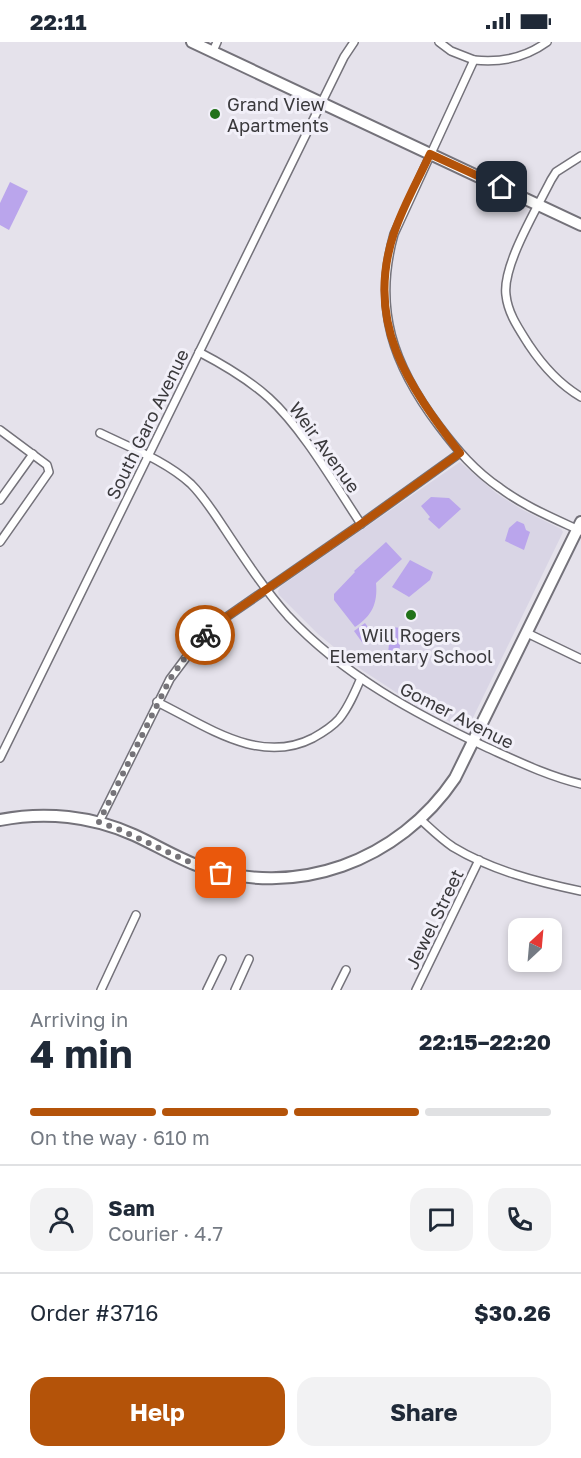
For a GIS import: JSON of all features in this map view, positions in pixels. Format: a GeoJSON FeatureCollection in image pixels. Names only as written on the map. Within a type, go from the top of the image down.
{"type":"FeatureCollection","features":[{"type":"Feature","properties":{"kind":"main road"},"geometry":{"type":"LineString","coordinates":[[192,42],[215,47],[322,103],[581,225]]}},
{"type":"Feature","properties":{"kind":"main road"},"geometry":{"type":"LineString","coordinates":[[0,820],[44,815],[99,822],[134,835],[208,869],[254,879],[307,876],[343,867],[375,852],[420,819],[445,792],[474,742],[580,527]]}},
{"type":"Feature","properties":{"kind":"street","name":"South Garo Avenue"},"geometry":{"type":"LineString","coordinates":[[0,758],[2,747],[344,57],[354,42]]}},
{"type":"Feature","properties":{"kind":"street"},"geometry":{"type":"LineString","coordinates":[[439,42],[452,51],[474,60],[487,61],[512,59],[530,53],[547,42]]}},
{"type":"Feature","properties":{"kind":"street"},"geometry":{"type":"LineString","coordinates":[[474,60],[394,234],[385,284],[386,310],[392,340],[403,370],[424,406],[460,453],[489,480],[514,498],[580,527]]}},
{"type":"Feature","properties":{"kind":"street"},"geometry":{"type":"LineString","coordinates":[[581,156],[556,172],[508,270],[505,293],[518,329],[537,356],[554,376],[581,397]]}},
{"type":"Feature","properties":{"kind":"street","name":"Weir Avenue"},"geometry":{"type":"LineString","coordinates":[[199,352],[241,376],[279,408],[297,430],[361,524]]}},
{"type":"Feature","properties":{"kind":"street"},"geometry":{"type":"LineString","coordinates":[[0,430],[47,465],[49,472],[0,542]]}},
{"type":"Feature","properties":{"kind":"street","name":"Gomer Avenue"},"geometry":{"type":"LineString","coordinates":[[100,433],[180,475],[197,490],[266,590],[290,617],[328,653],[362,678],[397,701],[474,742],[532,769],[581,784]]}},
{"type":"Feature","properties":{"kind":"street"},"geometry":{"type":"LineString","coordinates":[[99,822],[157,702],[178,666],[201,639],[225,618],[460,453]]}},
{"type":"Feature","properties":{"kind":"street"},"geometry":{"type":"LineString","coordinates":[[0,500],[33,454]]}},
{"type":"Feature","properties":{"kind":"street"},"geometry":{"type":"LineString","coordinates":[[527,633],[581,659]]}},
{"type":"Feature","properties":{"kind":"street"},"geometry":{"type":"LineString","coordinates":[[157,702],[246,745],[275,749],[298,744],[331,727],[344,711],[362,678]]}},
{"type":"Feature","properties":{"kind":"street"},"geometry":{"type":"LineString","coordinates":[[420,819],[451,846],[479,860],[527,878],[581,891]]}},
{"type":"Feature","properties":{"kind":"street","name":"Jewel Street"},"geometry":{"type":"LineString","coordinates":[[416,990],[479,860]]}},
{"type":"Feature","properties":{"kind":"street"},"geometry":{"type":"LineString","coordinates":[[101,990],[136,915]]}},
{"type":"Feature","properties":{"kind":"street"},"geometry":{"type":"LineString","coordinates":[[207,990],[222,959]]}},
{"type":"Feature","properties":{"kind":"street"},"geometry":{"type":"LineString","coordinates":[[235,990],[249,959]]}},
{"type":"Feature","properties":{"kind":"street"},"geometry":{"type":"LineString","coordinates":[[336,990],[346,970]]}},
{"type":"Feature","properties":{"kind":"shaded area"},"geometry":{"type":"Polygon","coordinates":[[[10,182],[28,191],[9,230],[0,225],[0,203],[10,182]]]}},
{"type":"Feature","properties":{"kind":"shaded area","name":"Will Rogers Elementary School"},"geometry":{"type":"Polygon","coordinates":[[[460,462],[496,493],[563,532],[467,730],[417,706],[362,670],[318,634],[279,595],[278,591],[281,586],[460,462]]]}},
{"type":"Feature","properties":{"kind":"shaded area"},"geometry":{"type":"Polygon","coordinates":[[[431,497],[449,498],[461,509],[439,529],[428,519],[430,517],[421,506],[431,497]]]}},
{"type":"Feature","properties":{"kind":"shaded area"},"geometry":{"type":"Polygon","coordinates":[[[517,521],[524,524],[526,530],[530,532],[524,550],[505,541],[509,528],[517,521]]]}},
{"type":"Feature","properties":{"kind":"shaded area"},"geometry":{"type":"Polygon","coordinates":[[[386,542],[402,559],[376,583],[373,608],[370,614],[355,627],[334,600],[334,594],[354,571],[386,542]]]}},
{"type":"Feature","properties":{"kind":"shaded area"},"geometry":{"type":"Polygon","coordinates":[[[410,560],[433,572],[430,580],[409,597],[392,587],[410,560]]]}},
{"type":"Feature","properties":{"kind":"shaded area"},"geometry":{"type":"Polygon","coordinates":[[[365,623],[375,637],[364,645],[354,631],[365,623]]]}},
{"type":"Feature","properties":{"kind":"shaded area"},"geometry":{"type":"Polygon","coordinates":[[[391,627],[402,628],[399,654],[388,653],[391,627]]]}},
{"type":"Feature","properties":{"kind":"way so far"},"geometry":{"type":"LineString","coordinates":[[205,635],[189,652],[170,679],[99,822],[134,835],[188,862],[221,873]]}},
{"type":"Feature","properties":{"kind":"place","name":"Grand View Apartments"},"geometry":{"type":"Point","coordinates":[215,114]}},
{"type":"Feature","properties":{"kind":"place","name":"Will Rogers Elementary School"},"geometry":{"type":"Point","coordinates":[411,615]}},
{"type":"Feature","properties":{"kind":"route"},"geometry":{"type":"LineString","coordinates":[[205,635],[225,618],[460,453],[424,406],[403,370],[397,354],[386,310],[385,284],[388,258],[398,224],[430,154],[502,187]]}}]}
